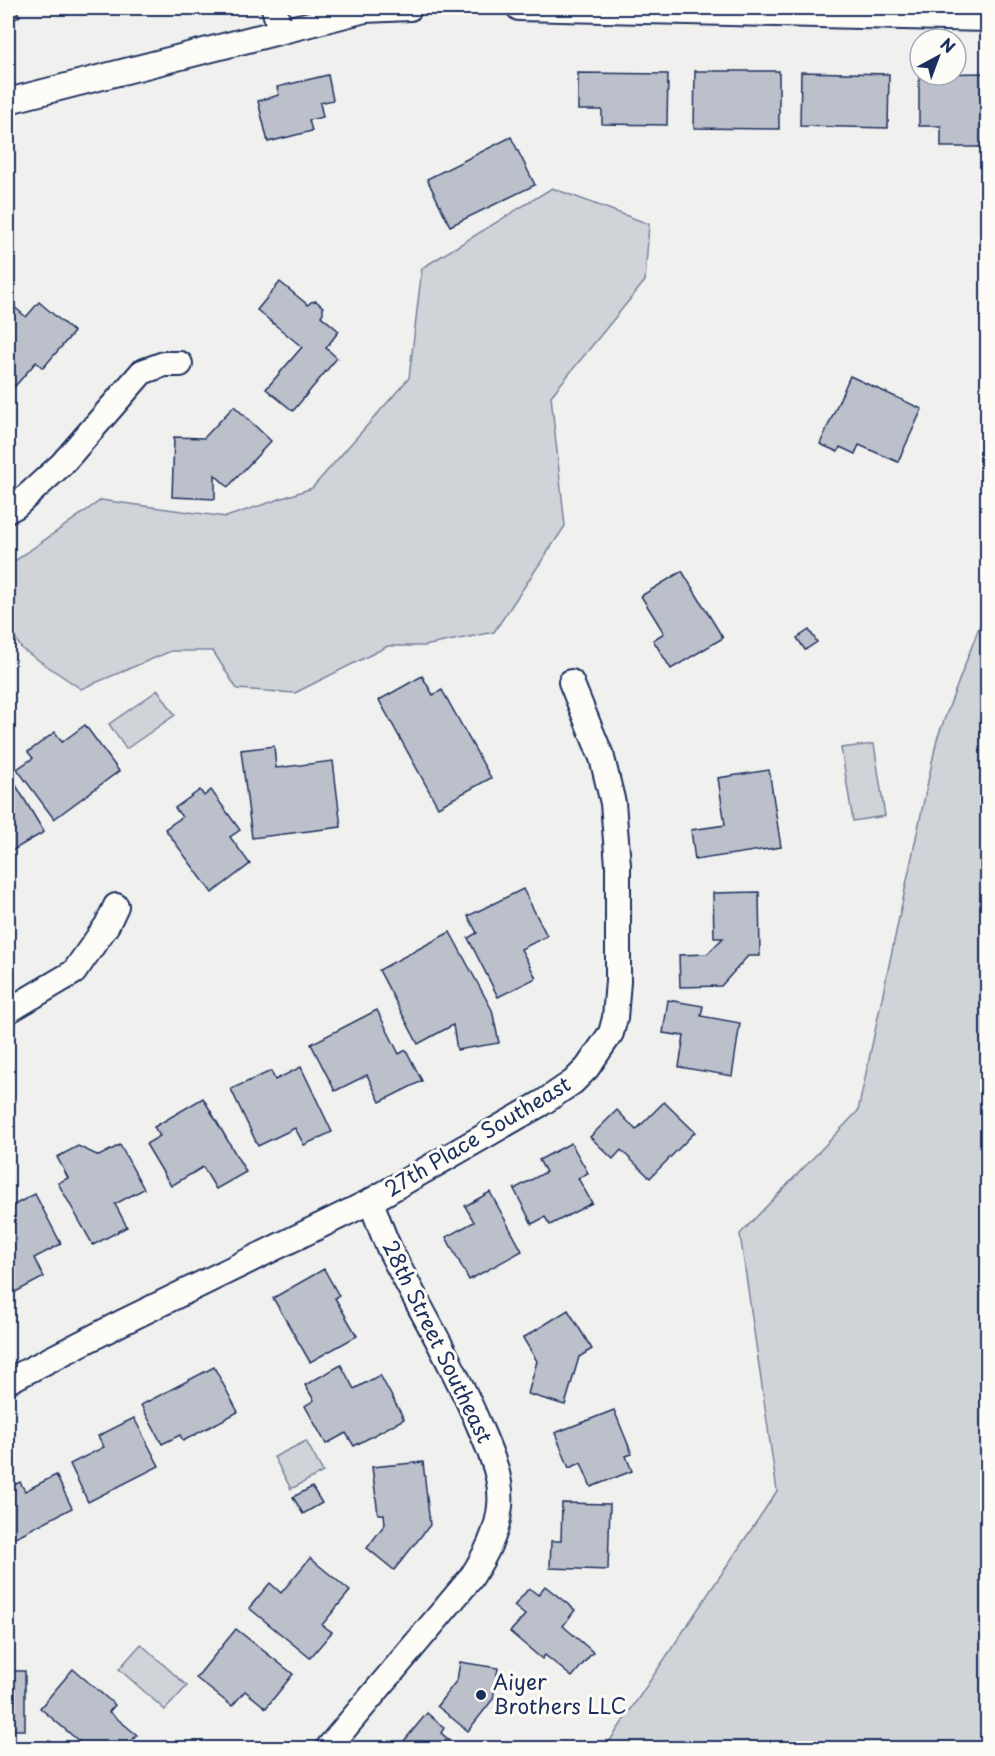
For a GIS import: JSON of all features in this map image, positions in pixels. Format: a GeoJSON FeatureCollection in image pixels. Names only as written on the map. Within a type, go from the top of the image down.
{"type":"FeatureCollection","features":[{"type":"Feature","properties":{"kind":"street"},"geometry":{"type":"LineString","coordinates":[[8,101],[277,19],[410,8]]}},
{"type":"Feature","properties":{"kind":"street"},"geometry":{"type":"LineString","coordinates":[[519,8],[987,19]]}},
{"type":"Feature","properties":{"kind":"street"},"geometry":{"type":"LineString","coordinates":[[8,510],[16,506],[62,464],[142,372],[164,364],[180,364]]}},
{"type":"Feature","properties":{"kind":"street","name":"27th Place Southeast"},"geometry":{"type":"LineString","coordinates":[[8,1381],[371,1201],[542,1103],[573,1083],[587,1068],[611,1033],[615,1018],[618,981],[618,865],[613,802],[603,758],[572,682]]}},
{"type":"Feature","properties":{"kind":"street"},"geometry":{"type":"LineString","coordinates":[[8,1011],[74,972],[107,925],[116,906]]}},
{"type":"Feature","properties":{"kind":"street","name":"28th Street Southeast"},"geometry":{"type":"LineString","coordinates":[[328,1749],[471,1578],[484,1557],[500,1507],[500,1490],[491,1454],[465,1392],[390,1249],[371,1201]]}},
{"type":"Feature","properties":{"kind":"shaded area"},"geometry":{"type":"Polygon","coordinates":[[[552,188],[649,224],[645,281],[551,396],[565,526],[494,632],[424,646],[388,646],[295,693],[237,689],[213,651],[171,651],[81,689],[22,649],[8,627],[8,566],[101,500],[226,517],[312,488],[409,378],[422,268],[552,188]]]}},
{"type":"Feature","properties":{"kind":"shaded area"},"geometry":{"type":"Polygon","coordinates":[[[987,606],[987,1748],[605,1748],[777,1491],[740,1234],[858,1111],[937,739],[987,606]]]}},
{"type":"Feature","properties":{"kind":"shaded area"},"geometry":{"type":"Polygon","coordinates":[[[158,690],[175,715],[126,749],[109,724],[158,690]]]}},
{"type":"Feature","properties":{"kind":"shaded area"},"geometry":{"type":"Polygon","coordinates":[[[874,744],[885,816],[853,821],[841,748],[874,744]]]}},
{"type":"Feature","properties":{"kind":"shaded area"},"geometry":{"type":"Polygon","coordinates":[[[306,1441],[323,1472],[291,1489],[274,1457],[306,1441]]]}},
{"type":"Feature","properties":{"kind":"shaded area"},"geometry":{"type":"Polygon","coordinates":[[[141,1644],[187,1686],[165,1710],[119,1669],[141,1644]]]}},
{"type":"Feature","properties":{"kind":"building"},"geometry":{"type":"Polygon","coordinates":[[[8,8],[15,8],[20,16],[8,23],[8,8]]]}},
{"type":"Feature","properties":{"kind":"building"},"geometry":{"type":"Polygon","coordinates":[[[695,71],[779,71],[779,129],[694,128],[695,71]]]}},
{"type":"Feature","properties":{"kind":"building"},"geometry":{"type":"Polygon","coordinates":[[[801,72],[889,74],[888,128],[800,126],[801,72]]]}},
{"type":"Feature","properties":{"kind":"building"},"geometry":{"type":"Polygon","coordinates":[[[578,73],[668,74],[667,125],[602,124],[602,110],[578,110],[578,73]]]}},
{"type":"Feature","properties":{"kind":"building"},"geometry":{"type":"Polygon","coordinates":[[[968,73],[988,73],[986,147],[941,147],[941,126],[919,126],[919,87],[968,87],[968,73]]]}},
{"type":"Feature","properties":{"kind":"building"},"geometry":{"type":"Polygon","coordinates":[[[328,75],[333,100],[320,103],[323,117],[309,120],[312,131],[268,142],[258,101],[279,95],[277,87],[328,75]]]}},
{"type":"Feature","properties":{"kind":"building"},"geometry":{"type":"Polygon","coordinates":[[[511,137],[535,185],[450,226],[427,179],[511,137]]]}},
{"type":"Feature","properties":{"kind":"building"},"geometry":{"type":"Polygon","coordinates":[[[280,282],[308,305],[316,301],[323,307],[321,316],[339,331],[326,348],[337,358],[293,411],[266,389],[302,347],[257,310],[280,282]]]}},
{"type":"Feature","properties":{"kind":"building"},"geometry":{"type":"Polygon","coordinates":[[[39,302],[74,332],[43,368],[36,362],[10,392],[8,389],[8,308],[11,304],[26,317],[39,302]]]}},
{"type":"Feature","properties":{"kind":"building"},"geometry":{"type":"Polygon","coordinates":[[[850,376],[922,409],[898,462],[859,445],[855,454],[840,447],[838,452],[820,444],[850,376]]]}},
{"type":"Feature","properties":{"kind":"building"},"geometry":{"type":"Polygon","coordinates":[[[234,406],[271,441],[228,487],[215,475],[215,499],[172,497],[174,437],[204,438],[234,406]]]}},
{"type":"Feature","properties":{"kind":"building"},"geometry":{"type":"Polygon","coordinates":[[[682,571],[723,638],[671,669],[653,640],[664,633],[641,596],[682,571]]]}},
{"type":"Feature","properties":{"kind":"building"},"geometry":{"type":"Polygon","coordinates":[[[809,630],[817,642],[805,650],[797,638],[809,630]]]}},
{"type":"Feature","properties":{"kind":"building"},"geometry":{"type":"Polygon","coordinates":[[[422,676],[433,695],[442,690],[491,778],[438,807],[379,700],[422,676]]]}},
{"type":"Feature","properties":{"kind":"building"},"geometry":{"type":"Polygon","coordinates":[[[85,725],[119,771],[54,819],[17,769],[33,758],[28,752],[55,732],[62,742],[85,725]]]}},
{"type":"Feature","properties":{"kind":"building"},"geometry":{"type":"Polygon","coordinates":[[[274,746],[276,768],[333,761],[341,827],[252,838],[241,750],[274,746]]]}},
{"type":"Feature","properties":{"kind":"building"},"geometry":{"type":"Polygon","coordinates":[[[769,770],[781,847],[695,860],[691,830],[725,825],[718,778],[769,770]]]}},
{"type":"Feature","properties":{"kind":"building"},"geometry":{"type":"Polygon","coordinates":[[[8,772],[44,832],[8,853],[8,772]]]}},
{"type":"Feature","properties":{"kind":"building"},"geometry":{"type":"Polygon","coordinates":[[[200,790],[204,796],[211,790],[240,830],[230,837],[250,864],[212,893],[165,829],[182,817],[175,808],[200,790]]]}},
{"type":"Feature","properties":{"kind":"building"},"geometry":{"type":"Polygon","coordinates":[[[523,889],[547,936],[521,949],[536,978],[498,997],[468,938],[477,933],[468,916],[523,889]]]}},
{"type":"Feature","properties":{"kind":"building"},"geometry":{"type":"Polygon","coordinates":[[[759,892],[760,956],[748,956],[721,986],[680,987],[679,955],[707,954],[723,938],[714,938],[713,893],[759,892]]]}},
{"type":"Feature","properties":{"kind":"building"},"geometry":{"type":"Polygon","coordinates":[[[450,932],[492,1010],[499,1043],[457,1050],[453,1025],[418,1044],[379,970],[450,932]]]}},
{"type":"Feature","properties":{"kind":"building"},"geometry":{"type":"Polygon","coordinates":[[[668,1000],[703,1006],[701,1016],[740,1023],[732,1076],[679,1067],[684,1036],[663,1033],[668,1000]]]}},
{"type":"Feature","properties":{"kind":"building"},"geometry":{"type":"Polygon","coordinates":[[[377,1010],[399,1054],[406,1050],[422,1081],[380,1102],[367,1075],[335,1091],[311,1044],[377,1010]]]}},
{"type":"Feature","properties":{"kind":"building"},"geometry":{"type":"Polygon","coordinates":[[[301,1067],[332,1132],[304,1145],[295,1128],[258,1146],[231,1089],[271,1071],[275,1080],[301,1067]]]}},
{"type":"Feature","properties":{"kind":"building"},"geometry":{"type":"Polygon","coordinates":[[[203,1098],[246,1172],[216,1189],[203,1167],[171,1186],[146,1144],[160,1136],[154,1127],[203,1098]]]}},
{"type":"Feature","properties":{"kind":"building"},"geometry":{"type":"Polygon","coordinates":[[[664,1102],[695,1132],[650,1178],[621,1150],[613,1159],[590,1137],[617,1110],[636,1130],[664,1102]]]}},
{"type":"Feature","properties":{"kind":"building"},"geometry":{"type":"Polygon","coordinates":[[[571,1143],[588,1173],[578,1178],[592,1203],[550,1225],[545,1217],[532,1224],[514,1189],[546,1172],[539,1160],[571,1143]]]}},
{"type":"Feature","properties":{"kind":"building"},"geometry":{"type":"Polygon","coordinates":[[[120,1145],[144,1189],[115,1204],[127,1227],[93,1245],[58,1183],[68,1178],[57,1157],[78,1146],[99,1156],[120,1145]]]}},
{"type":"Feature","properties":{"kind":"building"},"geometry":{"type":"Polygon","coordinates":[[[490,1192],[522,1251],[469,1280],[446,1237],[474,1222],[465,1206],[490,1192]]]}},
{"type":"Feature","properties":{"kind":"building"},"geometry":{"type":"Polygon","coordinates":[[[35,1194],[61,1244],[34,1258],[44,1277],[8,1296],[8,1208],[35,1194]]]}},
{"type":"Feature","properties":{"kind":"building"},"geometry":{"type":"Polygon","coordinates":[[[324,1269],[339,1296],[335,1298],[357,1336],[310,1362],[273,1298],[324,1269]]]}},
{"type":"Feature","properties":{"kind":"building"},"geometry":{"type":"Polygon","coordinates":[[[568,1310],[592,1349],[579,1357],[565,1405],[528,1394],[537,1361],[523,1338],[568,1310]]]}},
{"type":"Feature","properties":{"kind":"building"},"geometry":{"type":"Polygon","coordinates":[[[341,1365],[354,1389],[380,1375],[404,1419],[354,1446],[346,1433],[326,1444],[305,1406],[314,1400],[305,1385],[341,1365]]]}},
{"type":"Feature","properties":{"kind":"building"},"geometry":{"type":"Polygon","coordinates":[[[214,1367],[238,1412],[183,1441],[180,1435],[162,1444],[141,1405],[214,1367]]]}},
{"type":"Feature","properties":{"kind":"building"},"geometry":{"type":"Polygon","coordinates":[[[614,1410],[632,1454],[626,1456],[632,1471],[591,1487],[581,1463],[569,1468],[555,1433],[614,1410]]]}},
{"type":"Feature","properties":{"kind":"building"},"geometry":{"type":"Polygon","coordinates":[[[134,1418],[159,1466],[88,1502],[70,1464],[104,1447],[98,1436],[134,1418]]]}},
{"type":"Feature","properties":{"kind":"building"},"geometry":{"type":"Polygon","coordinates":[[[423,1462],[430,1525],[394,1570],[367,1548],[385,1524],[384,1514],[378,1514],[372,1467],[423,1462]]]}},
{"type":"Feature","properties":{"kind":"building"},"geometry":{"type":"Polygon","coordinates":[[[56,1475],[72,1508],[8,1541],[8,1488],[20,1482],[25,1491],[56,1475]]]}},
{"type":"Feature","properties":{"kind":"building"},"geometry":{"type":"Polygon","coordinates":[[[312,1487],[322,1503],[303,1514],[293,1497],[312,1487]]]}},
{"type":"Feature","properties":{"kind":"building"},"geometry":{"type":"Polygon","coordinates":[[[562,1503],[610,1504],[608,1570],[550,1568],[551,1541],[561,1541],[562,1503]]]}},
{"type":"Feature","properties":{"kind":"building"},"geometry":{"type":"Polygon","coordinates":[[[310,1558],[350,1591],[322,1625],[332,1632],[310,1658],[249,1608],[270,1583],[281,1593],[310,1558]]]}},
{"type":"Feature","properties":{"kind":"building"},"geometry":{"type":"Polygon","coordinates":[[[545,1586],[575,1610],[563,1626],[593,1652],[572,1677],[545,1655],[542,1659],[510,1632],[525,1615],[514,1606],[529,1588],[538,1595],[545,1586]]]}},
{"type":"Feature","properties":{"kind":"building"},"geometry":{"type":"Polygon","coordinates":[[[236,1629],[293,1674],[266,1708],[245,1691],[232,1706],[196,1678],[236,1629]]]}},
{"type":"Feature","properties":{"kind":"building"},"geometry":{"type":"Polygon","coordinates":[[[460,1662],[498,1668],[493,1699],[468,1731],[437,1706],[457,1680],[460,1662]]]}},
{"type":"Feature","properties":{"kind":"building"},"geometry":{"type":"Polygon","coordinates":[[[73,1669],[115,1705],[109,1712],[137,1735],[125,1748],[87,1748],[40,1708],[73,1669]]]}},
{"type":"Feature","properties":{"kind":"building"},"geometry":{"type":"Polygon","coordinates":[[[8,1671],[25,1671],[25,1730],[8,1730],[8,1671]]]}},
{"type":"Feature","properties":{"kind":"building"},"geometry":{"type":"Polygon","coordinates":[[[427,1713],[444,1728],[441,1733],[459,1748],[413,1748],[404,1741],[427,1713]]]}},
{"type":"Feature","properties":{"kind":"building"},"geometry":{"type":"Polygon","coordinates":[[[166,1742],[173,1748],[161,1748],[166,1742]]]}},
{"type":"Feature","properties":{"kind":"place","name":"Aiyer Brothers LLC"},"geometry":{"type":"Point","coordinates":[481,1695]}}]}
